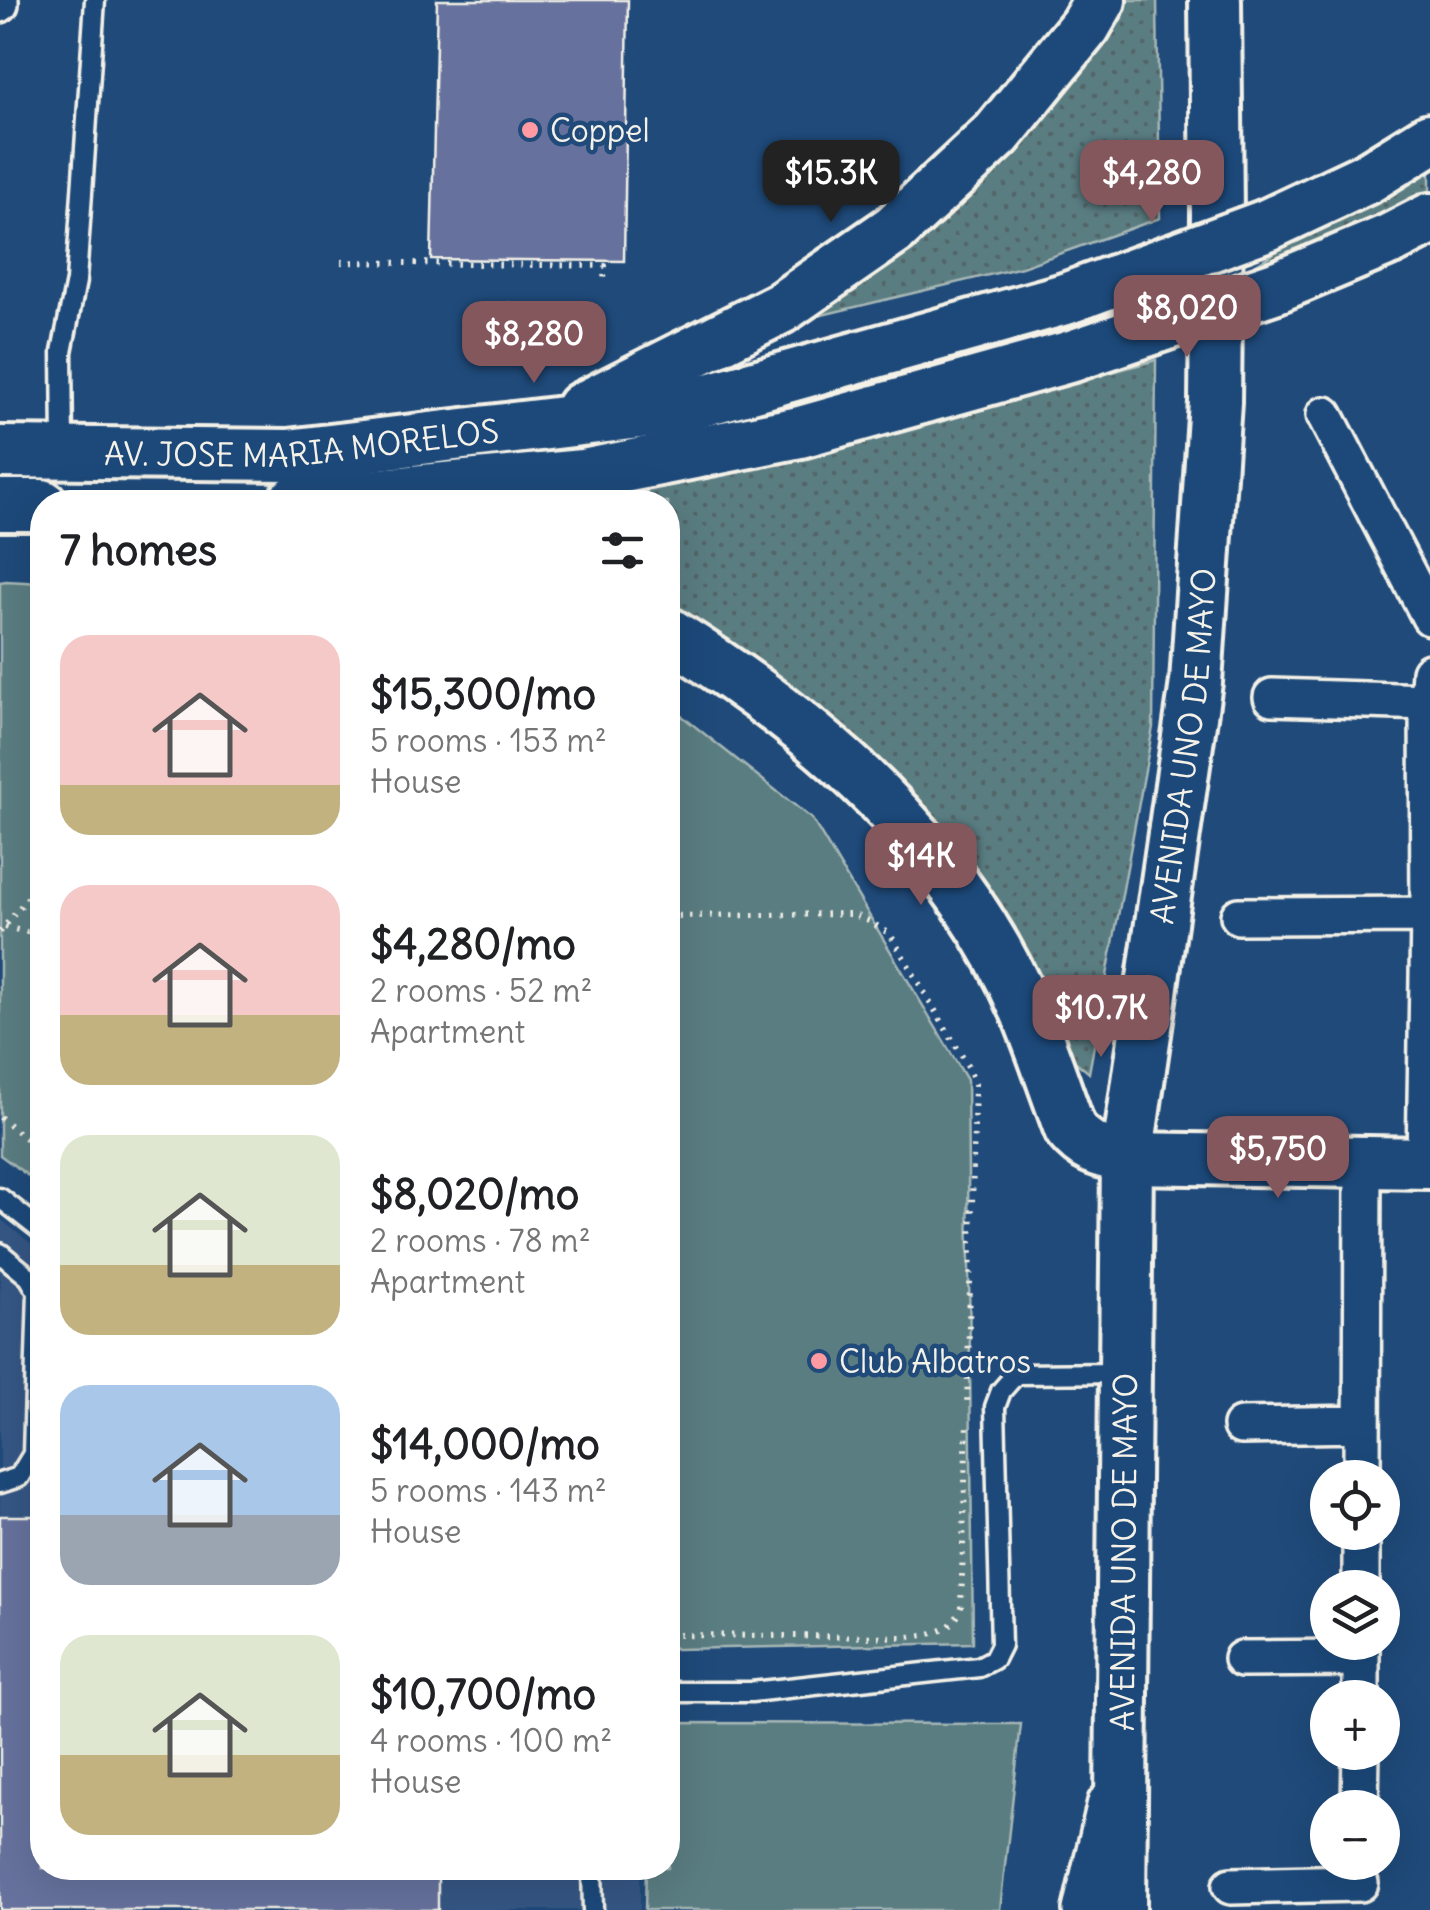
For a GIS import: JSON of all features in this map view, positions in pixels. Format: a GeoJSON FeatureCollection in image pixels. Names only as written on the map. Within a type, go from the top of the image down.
{"type":"FeatureCollection","features":[{"type":"Feature","properties":{"kind":"main road"},"geometry":{"type":"LineString","coordinates":[[549,425],[781,308],[896,229],[997,134],[1085,26],[1100,0]]}},
{"type":"Feature","properties":{"kind":"main road","name":"AVENIDA UNO DE MAYO"},"geometry":{"type":"LineString","coordinates":[[1120,1910],[1127,1158],[1196,682],[1215,402],[1215,0]]}},
{"type":"Feature","properties":{"kind":"main road","name":"AV. JOSE MARIA MORELOS"},"geometry":{"type":"LineString","coordinates":[[0,452],[288,455],[673,410],[1065,300],[1267,225],[1367,178],[1430,140]]}},
{"type":"Feature","properties":{"kind":"main road"},"geometry":{"type":"LineString","coordinates":[[427,490],[583,475],[800,432],[1072,356],[1276,288],[1430,219]]}},
{"type":"Feature","properties":{"kind":"main road"},"geometry":{"type":"LineString","coordinates":[[0,505],[30,505]]}},
{"type":"Feature","properties":{"kind":"main road"},"geometry":{"type":"LineString","coordinates":[[680,641],[806,729],[892,808],[981,926],[1027,1013],[1070,1130],[1082,1143],[1127,1158],[1428,1163]]}},
{"type":"Feature","properties":{"kind":"street"},"geometry":{"type":"LineString","coordinates":[[1325,415],[1430,617]]}},
{"type":"Feature","properties":{"kind":"street"},"geometry":{"type":"LineString","coordinates":[[1272,696],[1429,687],[1428,1163]]}},
{"type":"Feature","properties":{"kind":"street"},"geometry":{"type":"LineString","coordinates":[[1239,916],[1430,915]]}},
{"type":"Feature","properties":{"kind":"street"},"geometry":{"type":"LineString","coordinates":[[1362,1460],[1363,1163]]}},
{"type":"Feature","properties":{"kind":"street"},"geometry":{"type":"LineString","coordinates":[[1241,1426],[1362,1424]]}},
{"type":"Feature","properties":{"kind":"street"},"geometry":{"type":"LineString","coordinates":[[1242,1659],[1310,1654]]}},
{"type":"Feature","properties":{"kind":"street"},"geometry":{"type":"LineString","coordinates":[[1081,1910],[1121,1738]]}},
{"type":"Feature","properties":{"kind":"street"},"geometry":{"type":"LineString","coordinates":[[1231,1886],[1360,1885]]}},
{"type":"Feature","properties":{"kind":"lane"},"geometry":{"type":"LineString","coordinates":[[63,453],[62,352],[76,281],[95,0]]}},
{"type":"Feature","properties":{"kind":"lane"},"geometry":{"type":"LineString","coordinates":[[0,1198],[30,1222]]}},
{"type":"Feature","properties":{"kind":"lane"},"geometry":{"type":"LineString","coordinates":[[0,1253],[30,1279]]}},
{"type":"Feature","properties":{"kind":"lane"},"geometry":{"type":"LineString","coordinates":[[680,1692],[751,1692],[979,1667],[994,1659],[1001,1645],[996,1406],[1000,1391],[1016,1374],[1125,1373]]}},
{"type":"Feature","properties":{"kind":"lane"},"geometry":{"type":"LineString","coordinates":[[0,1483],[19,1477],[30,1458]]}},
{"type":"Feature","properties":{"kind":"lane"},"geometry":{"type":"LineString","coordinates":[[592,1880],[592,1910]]}},
{"type":"Feature","properties":{"kind":"path"},"geometry":{"type":"LineString","coordinates":[[340,262],[604,266],[604,280]]}},
{"type":"Feature","properties":{"kind":"path"},"geometry":{"type":"LineString","coordinates":[[508,302],[514,329]]}},
{"type":"Feature","properties":{"kind":"path"},"geometry":{"type":"LineString","coordinates":[[2,929],[30,895]]}},
{"type":"Feature","properties":{"kind":"path"},"geometry":{"type":"LineString","coordinates":[[680,916],[851,914],[869,920],[890,934],[969,1068],[976,1100],[963,1567],[958,1619],[933,1634],[910,1637],[680,1634]]}},
{"type":"Feature","properties":{"kind":"path"},"geometry":{"type":"LineString","coordinates":[[2,929],[30,931]]}},
{"type":"Feature","properties":{"kind":"path"},"geometry":{"type":"LineString","coordinates":[[0,1117],[30,1142]]}},
{"type":"Feature","properties":{"kind":"shaded area"},"geometry":{"type":"Polygon","coordinates":[[[0,1219],[30,1243],[30,1880],[640,1880],[640,1910],[0,1910],[0,1219]]]}},
{"type":"Feature","properties":{"kind":"green space"},"geometry":{"type":"Polygon","coordinates":[[[1112,0],[1157,0],[1160,218],[1022,267],[768,328],[1112,0]]]}},
{"type":"Feature","properties":{"kind":"green space"},"geometry":{"type":"Polygon","coordinates":[[[1430,158],[1430,207],[1249,276],[1255,265],[1430,158]]]}},
{"type":"Feature","properties":{"kind":"green space"},"geometry":{"type":"Polygon","coordinates":[[[1156,360],[1153,727],[1089,1073],[1052,1042],[1005,930],[680,629],[680,490],[618,490],[806,456],[1156,360]]]}},
{"type":"Feature","properties":{"kind":"green space"},"geometry":{"type":"Polygon","coordinates":[[[0,582],[30,582],[30,1177],[0,1155],[0,582]]]}},
{"type":"Feature","properties":{"kind":"green space","name":"Club Albatros"},"geometry":{"type":"Polygon","coordinates":[[[680,714],[812,819],[967,1080],[973,1643],[680,1649],[680,714]]]}},
{"type":"Feature","properties":{"kind":"green space"},"geometry":{"type":"Polygon","coordinates":[[[680,1723],[1021,1724],[1000,1910],[645,1910],[646,1880],[680,1880],[680,1723]]]}},
{"type":"Feature","properties":{"kind":"building","name":"Coppel"},"geometry":{"type":"Polygon","coordinates":[[[437,0],[628,0],[624,261],[431,259],[437,0]]]}},
{"type":"Feature","properties":{"kind":"building"},"geometry":{"type":"Polygon","coordinates":[[[0,1516],[30,1516],[30,1880],[438,1880],[438,1910],[0,1910],[0,1516]]]}},
{"type":"Feature","properties":{"kind":"place","name":"Coppel"},"geometry":{"type":"Point","coordinates":[530,130]}},
{"type":"Feature","properties":{"kind":"place","name":"Club Albatros"},"geometry":{"type":"Point","coordinates":[819,1361]}}]}
